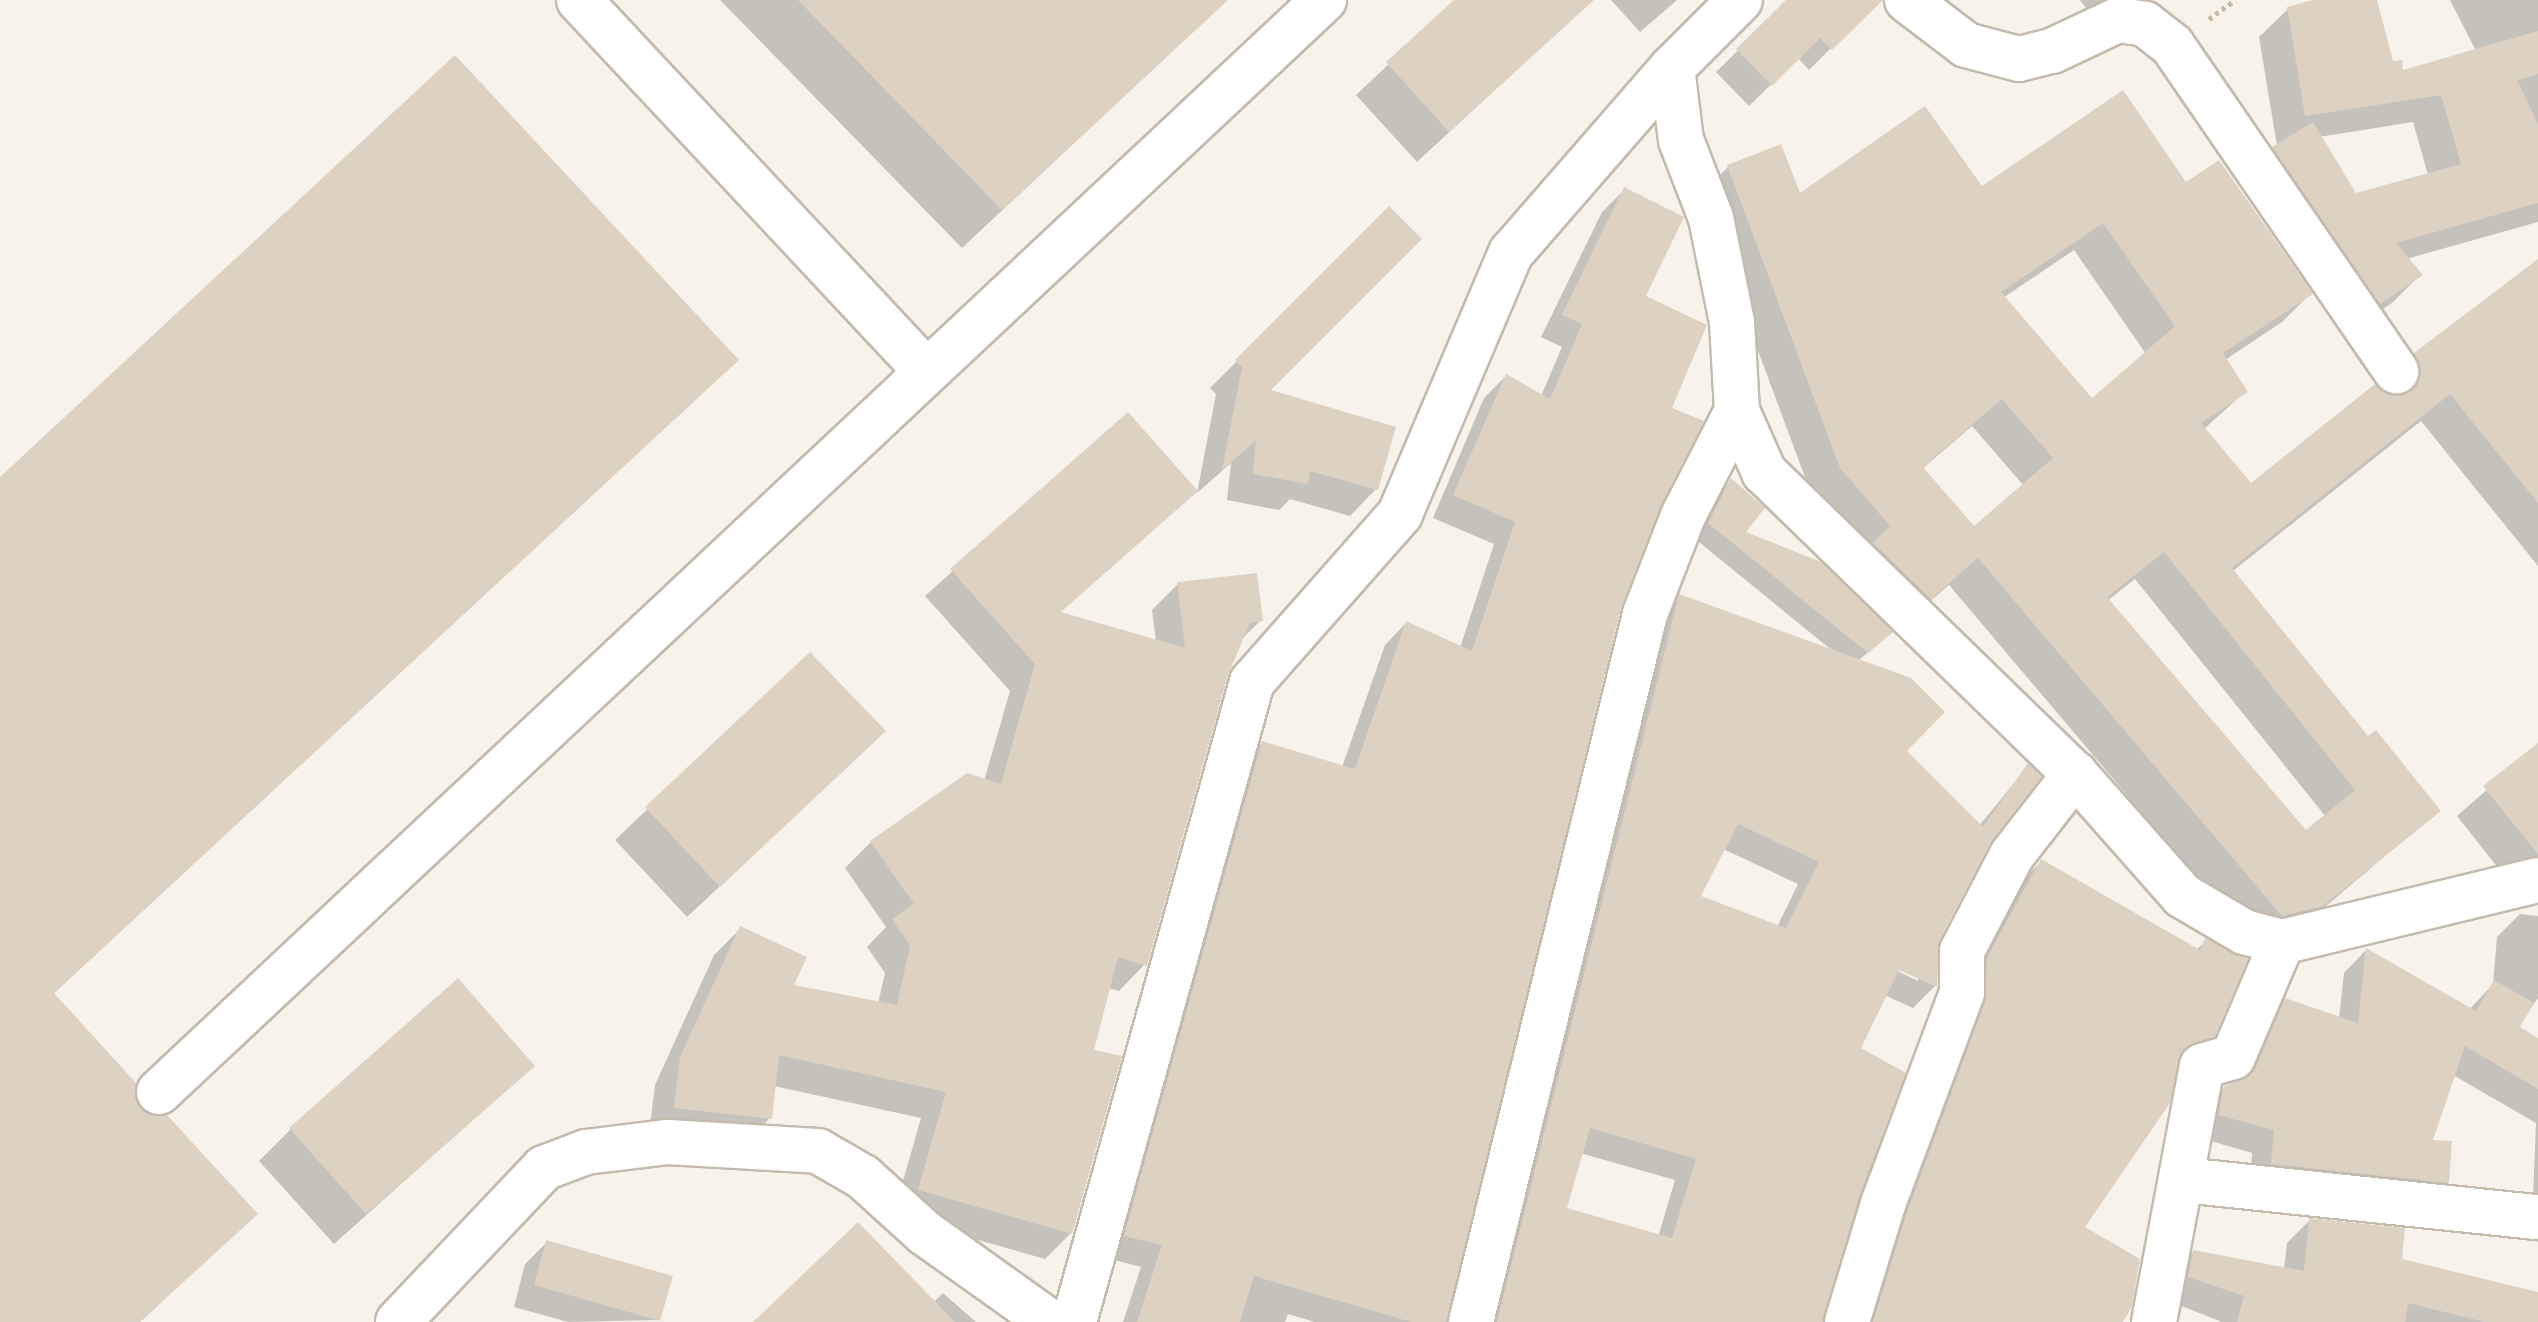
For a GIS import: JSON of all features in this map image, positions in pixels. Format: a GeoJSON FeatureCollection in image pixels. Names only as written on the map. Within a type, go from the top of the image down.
{"type":"FeatureCollection","features":[{"type":"Feature","properties":{"kind":"street"},"geometry":{"type":"LineString","coordinates":[[579,0],[927,372]]}},
{"type":"Feature","properties":{"kind":"street"},"geometry":{"type":"LineString","coordinates":[[159,1092],[1324,0]]}},
{"type":"Feature","properties":{"kind":"street"},"geometry":{"type":"LineString","coordinates":[[1074,1322],[1252,682],[1400,514],[1511,253],[1672,68],[1740,0]]}},
{"type":"Feature","properties":{"kind":"street"},"geometry":{"type":"LineString","coordinates":[[1907,0],[1966,45],[2019,59],[2118,20],[2145,24],[2172,45],[2396,371]]}},
{"type":"Feature","properties":{"kind":"street"},"geometry":{"type":"LineString","coordinates":[[1672,68],[1681,140],[1711,218],[1732,322],[1737,411],[1764,472],[2075,774],[2183,896],[2244,932],[2282,942],[2538,880]]}},
{"type":"Feature","properties":{"kind":"street"},"geometry":{"type":"LineString","coordinates":[[1471,1322],[1645,614],[1683,516],[1737,411]]}},
{"type":"Feature","properties":{"kind":"street"},"geometry":{"type":"LineString","coordinates":[[1847,1322],[1883,1204],[1962,993],[1962,951],[2012,855],[2075,774]]}},
{"type":"Feature","properties":{"kind":"street"},"geometry":{"type":"LineString","coordinates":[[2154,1322],[2202,1066],[2233,1057],[2282,942]]}},
{"type":"Feature","properties":{"kind":"street"},"geometry":{"type":"LineString","coordinates":[[398,1322],[544,1168],[586,1152],[668,1142],[818,1151],[863,1177],[925,1233],[1050,1322]]}},
{"type":"Feature","properties":{"kind":"street"},"geometry":{"type":"LineString","coordinates":[[2183,1180],[2538,1217]]}},
{"type":"Feature","properties":{"kind":"building"},"geometry":{"type":"Polygon","coordinates":[[[798,0],[1228,0],[1002,210],[798,0]]]}},
{"type":"Feature","properties":{"kind":"building"},"geometry":{"type":"Polygon","coordinates":[[[1454,0],[1594,0],[1449,132],[1386,62],[1454,0]]]}},
{"type":"Feature","properties":{"kind":"building"},"geometry":{"type":"Polygon","coordinates":[[[1786,0],[1883,0],[1832,50],[1820,38],[1772,86],[1736,49],[1786,0]]]}},
{"type":"Feature","properties":{"kind":"building"},"geometry":{"type":"Polygon","coordinates":[[[2313,0],[2377,0],[2393,61],[2402,60],[2403,70],[2538,31],[2538,74],[2517,80],[2538,124],[2538,203],[2396,243],[2423,275],[2380,304],[2272,147],[2313,122],[2356,193],[2461,164],[2441,95],[2305,116],[2287,7],[2313,0]]]}},
{"type":"Feature","properties":{"kind":"building"},"geometry":{"type":"Polygon","coordinates":[[[455,55],[739,360],[54,993],[136,1083],[140,1108],[153,1116],[167,1115],[258,1214],[140,1322],[0,1322],[0,477],[455,55]]]}},
{"type":"Feature","properties":{"kind":"building"},"geometry":{"type":"Polygon","coordinates":[[[2123,90],[2186,182],[2219,160],[2313,294],[2223,353],[2248,392],[2201,423],[2251,483],[2375,384],[2386,394],[2411,391],[2421,370],[2414,353],[2538,259],[2538,503],[2450,394],[2232,568],[2368,736],[2376,730],[2441,811],[2323,906],[2282,916],[1978,558],[1931,599],[1873,543],[1890,526],[1840,468],[1727,165],[1781,144],[1800,193],[1925,106],[1982,186],[2123,90]],[[2103,223],[2001,292],[2092,398],[2175,326],[2103,223]],[[2002,399],[1923,467],[1974,526],[2053,458],[2002,399]],[[2164,552],[2107,597],[2306,830],[2355,790],[2164,552]]]}},
{"type":"Feature","properties":{"kind":"building"},"geometry":{"type":"Polygon","coordinates":[[[1624,187],[1684,217],[1646,296],[1707,325],[1672,408],[1704,421],[1661,505],[1621,608],[1447,1322],[1411,1322],[1254,1276],[1240,1322],[1137,1322],[1162,1245],[1124,1236],[1262,741],[1355,769],[1406,621],[1472,651],[1515,522],[1453,495],[1506,374],[1550,399],[1582,324],[1562,315],[1624,187]]]}},
{"type":"Feature","properties":{"kind":"building"},"geometry":{"type":"Polygon","coordinates":[[[1389,206],[1422,239],[1271,390],[1396,427],[1378,490],[1310,471],[1308,484],[1253,474],[1256,440],[1222,470],[1242,367],[1235,360],[1389,206]]]}},
{"type":"Feature","properties":{"kind":"building"},"geometry":{"type":"Polygon","coordinates":[[[1128,412],[1198,491],[1061,612],[1185,648],[1177,582],[1257,573],[1263,621],[1250,623],[1228,675],[1147,966],[1118,957],[1094,1050],[1122,1056],[1072,1234],[918,1190],[946,1092],[779,1055],[772,1119],[674,1108],[680,1057],[740,926],[807,957],[794,985],[897,1005],[910,946],[892,919],[914,904],[870,841],[967,773],[1001,784],[1035,664],[950,569],[1128,412]]]}},
{"type":"Feature","properties":{"kind":"building"},"geometry":{"type":"Polygon","coordinates":[[[1731,478],[1765,508],[1746,532],[1821,562],[1893,632],[1868,653],[1708,523],[1731,478]]]}},
{"type":"Feature","properties":{"kind":"building"},"geometry":{"type":"Polygon","coordinates":[[[1679,594],[1911,678],[1945,712],[1907,751],[1983,827],[2028,763],[2042,776],[1990,843],[1940,939],[1937,987],[1899,970],[1861,1048],[1906,1073],[1859,1197],[1823,1322],[1497,1322],[1679,594]],[[1738,824],[1701,896],[1786,928],[1819,862],[1738,824]],[[1590,1128],[1567,1208],[1672,1238],[1696,1159],[1590,1128]]]}},
{"type":"Feature","properties":{"kind":"building"},"geometry":{"type":"Polygon","coordinates":[[[810,652],[886,731],[720,887],[645,807],[810,652]]]}},
{"type":"Feature","properties":{"kind":"building"},"geometry":{"type":"Polygon","coordinates":[[[2538,743],[2538,854],[2483,786],[2538,743]]]}},
{"type":"Feature","properties":{"kind":"building"},"geometry":{"type":"Polygon","coordinates":[[[2041,859],[2200,950],[2205,938],[2248,959],[2215,1036],[2183,1050],[2170,1103],[2085,1227],[2140,1259],[2132,1306],[2123,1322],[1873,1322],[1907,1212],[1985,1002],[1987,957],[2041,859]]]}},
{"type":"Feature","properties":{"kind":"building"},"geometry":{"type":"Polygon","coordinates":[[[2366,948],[2476,1011],[2494,980],[2534,1003],[2520,1027],[2538,1038],[2538,1089],[2465,1046],[2433,1140],[2452,1141],[2449,1183],[2271,1164],[2274,1130],[2218,1115],[2224,1086],[2249,1076],[2256,1067],[2285,998],[2358,1023],[2366,948]]]}},
{"type":"Feature","properties":{"kind":"building"},"geometry":{"type":"Polygon","coordinates":[[[458,978],[535,1066],[366,1214],[289,1128],[458,978]]]}},
{"type":"Feature","properties":{"kind":"building"},"geometry":{"type":"Polygon","coordinates":[[[2309,1218],[2405,1228],[2402,1259],[2538,1292],[2538,1322],[2485,1322],[2408,1303],[2405,1322],[2237,1322],[2244,1296],[2188,1277],[2193,1250],[2304,1271],[2309,1218]]]}},
{"type":"Feature","properties":{"kind":"building"},"geometry":{"type":"Polygon","coordinates":[[[858,1222],[955,1322],[753,1322],[858,1222]]]}},
{"type":"Feature","properties":{"kind":"building"},"geometry":{"type":"Polygon","coordinates":[[[546,1240],[673,1276],[660,1321],[534,1285],[546,1240]]]}}]}
